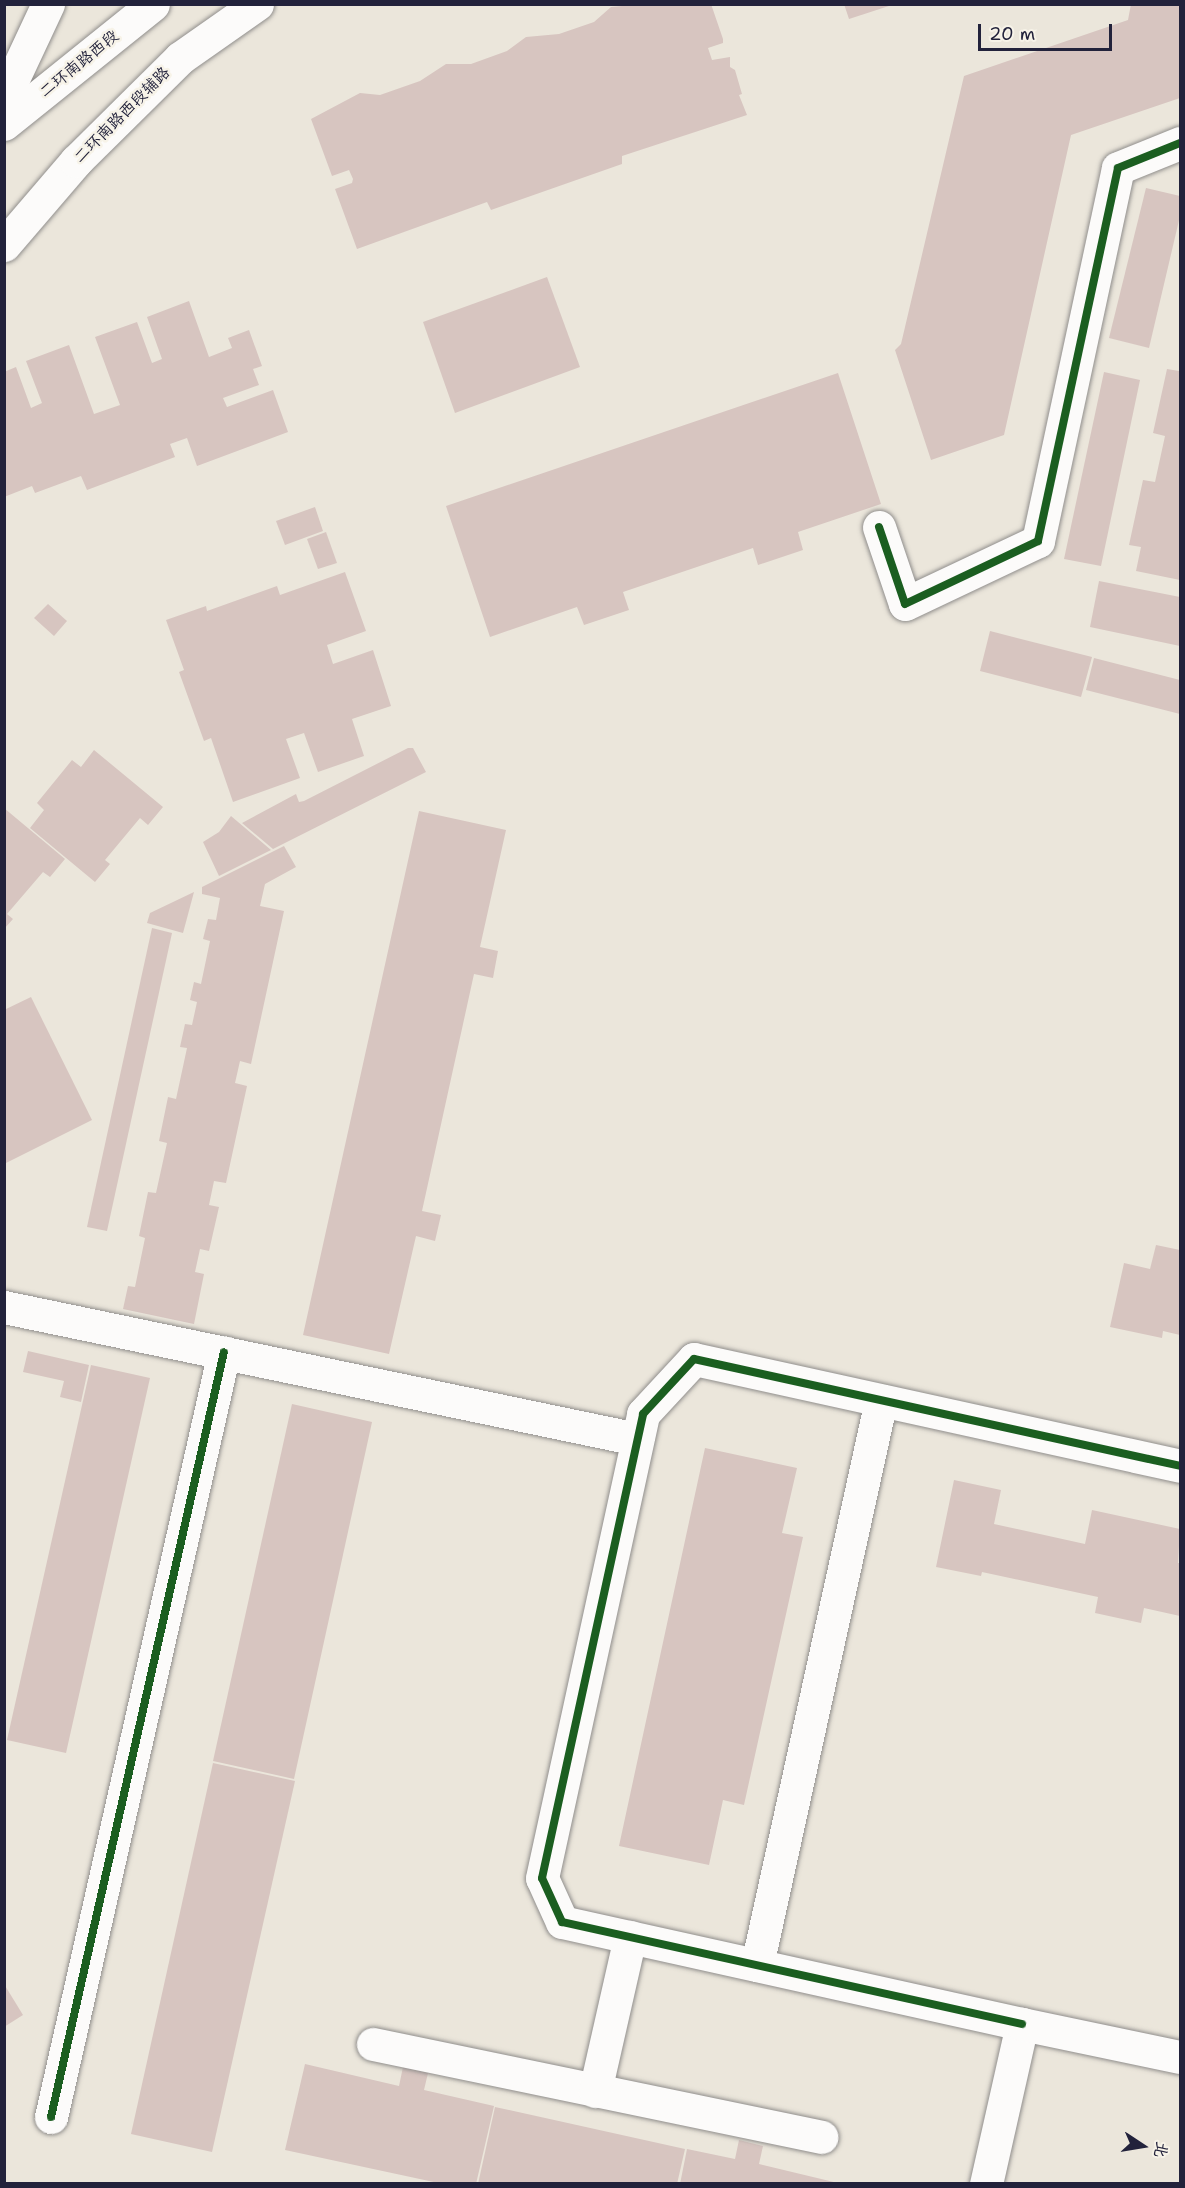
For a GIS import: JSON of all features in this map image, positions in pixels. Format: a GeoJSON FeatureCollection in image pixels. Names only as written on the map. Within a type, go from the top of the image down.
{"type":"FeatureCollection","features":[{"type":"Feature","properties":{"kind":"main road"},"geometry":{"type":"LineString","coordinates":[[4,98],[48,4]]}},
{"type":"Feature","properties":{"kind":"main road","name":"二环南路西段"},"geometry":{"type":"LineString","coordinates":[[4,124],[153,4]]}},
{"type":"Feature","properties":{"kind":"main road","name":"二环南路西段辅路"},"geometry":{"type":"LineString","coordinates":[[4,245],[76,161],[180,58],[257,4]]}},
{"type":"Feature","properties":{"kind":"main road"},"geometry":{"type":"LineString","coordinates":[[879,527],[905,604],[1038,541],[1118,168],[1180,143]]}},
{"type":"Feature","properties":{"kind":"main road"},"geometry":{"type":"LineString","coordinates":[[4,1306],[637,1439]]}},
{"type":"Feature","properties":{"kind":"main road"},"geometry":{"type":"LineString","coordinates":[[51,2117],[224,1352]]}},
{"type":"Feature","properties":{"kind":"main road"},"geometry":{"type":"LineString","coordinates":[[1180,1466],[694,1359],[643,1414],[542,1878],[562,1922],[1180,2057]]}},
{"type":"Feature","properties":{"kind":"main road"},"geometry":{"type":"LineString","coordinates":[[757,1965],[881,1400]]}},
{"type":"Feature","properties":{"kind":"main road"},"geometry":{"type":"LineString","coordinates":[[594,2091],[630,1937]]}},
{"type":"Feature","properties":{"kind":"main road"},"geometry":{"type":"LineString","coordinates":[[987,2184],[1022,2024]]}},
{"type":"Feature","properties":{"kind":"main road"},"geometry":{"type":"LineString","coordinates":[[373,2044],[821,2137]]}},
{"type":"Feature","properties":{"kind":"building"},"geometry":{"type":"Polygon","coordinates":[[[644,4],[711,4],[723,43],[708,48],[712,60],[730,57],[730,67],[735,70],[742,94],[739,95],[747,115],[622,156],[622,164],[491,210],[487,202],[357,249],[335,189],[352,183],[353,179],[349,170],[332,176],[311,119],[360,93],[380,95],[420,81],[446,64],[471,64],[507,51],[526,37],[559,34],[594,22],[611,7],[644,4]]]}},
{"type":"Feature","properties":{"kind":"building"},"geometry":{"type":"Polygon","coordinates":[[[844,4],[892,4],[892,5],[849,19],[844,4]]]}},
{"type":"Feature","properties":{"kind":"building"},"geometry":{"type":"Polygon","coordinates":[[[1131,4],[1180,4],[1180,98],[1071,135],[1004,435],[931,460],[895,350],[901,344],[964,76],[1128,20],[1131,4]]]}},
{"type":"Feature","properties":{"kind":"building"},"geometry":{"type":"Polygon","coordinates":[[[1146,188],[1180,196],[1180,216],[1149,348],[1109,338],[1146,188]]]}},
{"type":"Feature","properties":{"kind":"building"},"geometry":{"type":"Polygon","coordinates":[[[547,277],[580,367],[455,413],[423,322],[547,277]]]}},
{"type":"Feature","properties":{"kind":"building"},"geometry":{"type":"Polygon","coordinates":[[[189,301],[209,357],[232,348],[228,338],[249,330],[262,366],[253,369],[259,385],[223,398],[227,407],[273,390],[288,432],[197,466],[187,438],[170,444],[175,457],[87,490],[81,476],[35,493],[32,486],[4,497],[4,372],[16,367],[31,408],[42,403],[26,361],[69,345],[94,414],[120,405],[95,337],[137,322],[152,363],[162,359],[147,317],[189,301]]]}},
{"type":"Feature","properties":{"kind":"building"},"geometry":{"type":"Polygon","coordinates":[[[1180,367],[1180,580],[1136,571],[1141,547],[1129,545],[1143,480],[1155,482],[1165,436],[1153,433],[1167,369],[1179,371],[1180,367]]]}},
{"type":"Feature","properties":{"kind":"building"},"geometry":{"type":"Polygon","coordinates":[[[1104,372],[1140,380],[1101,566],[1064,559],[1104,372]]]}},
{"type":"Feature","properties":{"kind":"building"},"geometry":{"type":"Polygon","coordinates":[[[838,373],[881,504],[798,532],[803,550],[758,565],[753,548],[623,592],[629,610],[584,625],[577,607],[490,637],[446,506],[838,373]]]}},
{"type":"Feature","properties":{"kind":"building"},"geometry":{"type":"Polygon","coordinates":[[[315,507],[323,531],[285,545],[276,521],[315,507]]]}},
{"type":"Feature","properties":{"kind":"building"},"geometry":{"type":"Polygon","coordinates":[[[326,532],[337,563],[318,569],[307,539],[326,532]]]}},
{"type":"Feature","properties":{"kind":"building"},"geometry":{"type":"Polygon","coordinates":[[[345,572],[366,631],[327,645],[333,664],[373,650],[391,706],[352,719],[364,756],[318,772],[304,733],[286,739],[300,778],[233,802],[211,738],[204,741],[179,672],[184,670],[166,620],[206,606],[207,611],[277,586],[280,595],[345,572]]]}},
{"type":"Feature","properties":{"kind":"building"},"geometry":{"type":"Polygon","coordinates":[[[1099,581],[1180,597],[1180,646],[1090,627],[1099,581]]]}},
{"type":"Feature","properties":{"kind":"building"},"geometry":{"type":"Polygon","coordinates":[[[48,604],[67,621],[54,636],[34,618],[48,604]]]}},
{"type":"Feature","properties":{"kind":"building"},"geometry":{"type":"Polygon","coordinates":[[[990,631],[1092,657],[1081,697],[980,671],[990,631]]]}},
{"type":"Feature","properties":{"kind":"building"},"geometry":{"type":"Polygon","coordinates":[[[1094,658],[1180,680],[1180,714],[1086,690],[1094,658]]]}},
{"type":"Feature","properties":{"kind":"building"},"geometry":{"type":"Polygon","coordinates":[[[408,748],[413,748],[426,772],[273,849],[242,823],[296,794],[299,802],[304,801],[408,748]]]}},
{"type":"Feature","properties":{"kind":"building"},"geometry":{"type":"Polygon","coordinates":[[[94,750],[163,807],[148,825],[140,818],[105,860],[110,864],[95,882],[30,828],[44,810],[37,803],[72,760],[81,767],[94,750]]]}},
{"type":"Feature","properties":{"kind":"building"},"geometry":{"type":"Polygon","coordinates":[[[4,808],[65,859],[50,877],[43,872],[7,914],[13,919],[4,929],[4,808]]]}},
{"type":"Feature","properties":{"kind":"building"},"geometry":{"type":"Polygon","coordinates":[[[419,811],[506,830],[480,947],[498,951],[493,978],[474,974],[422,1211],[441,1215],[435,1241],[416,1236],[389,1354],[303,1335],[419,811]]]}},
{"type":"Feature","properties":{"kind":"building"},"geometry":{"type":"Polygon","coordinates":[[[231,816],[271,850],[219,876],[203,842],[219,832],[231,816]]]}},
{"type":"Feature","properties":{"kind":"building"},"geometry":{"type":"Polygon","coordinates":[[[284,846],[296,867],[265,884],[260,906],[284,911],[251,1064],[240,1061],[235,1083],[247,1086],[226,1183],[214,1181],[209,1205],[219,1207],[209,1251],[200,1249],[195,1272],[204,1274],[194,1324],[123,1309],[128,1286],[135,1287],[145,1238],[139,1236],[148,1192],[156,1193],[167,1143],[159,1141],[168,1097],[176,1099],[187,1048],[180,1047],[185,1024],[192,1025],[197,1002],[190,1000],[194,982],[201,984],[210,941],[203,939],[208,919],[216,920],[220,898],[202,894],[202,887],[284,846]]]}},
{"type":"Feature","properties":{"kind":"building"},"geometry":{"type":"Polygon","coordinates":[[[194,892],[183,933],[147,923],[150,913],[194,892]]]}},
{"type":"Feature","properties":{"kind":"building"},"geometry":{"type":"Polygon","coordinates":[[[152,928],[172,933],[107,1231],[87,1227],[152,928]]]}},
{"type":"Feature","properties":{"kind":"building"},"geometry":{"type":"Polygon","coordinates":[[[31,997],[92,1120],[4,1164],[4,1010],[31,997]]]}},
{"type":"Feature","properties":{"kind":"building"},"geometry":{"type":"Polygon","coordinates":[[[1156,1245],[1180,1250],[1180,1335],[1163,1331],[1162,1338],[1110,1327],[1124,1263],[1150,1269],[1156,1245]]]}},
{"type":"Feature","properties":{"kind":"building"},"geometry":{"type":"Polygon","coordinates":[[[28,1351],[89,1365],[81,1402],[60,1397],[64,1381],[23,1372],[28,1351]]]}},
{"type":"Feature","properties":{"kind":"building"},"geometry":{"type":"Polygon","coordinates":[[[91,1365],[150,1378],[66,1753],[7,1740],[91,1365]]]}},
{"type":"Feature","properties":{"kind":"building"},"geometry":{"type":"Polygon","coordinates":[[[292,1404],[372,1422],[294,1779],[213,1761],[292,1404]]]}},
{"type":"Feature","properties":{"kind":"building"},"geometry":{"type":"Polygon","coordinates":[[[705,1448],[797,1468],[782,1533],[803,1537],[744,1805],[723,1800],[709,1865],[619,1846],[705,1448]]]}},
{"type":"Feature","properties":{"kind":"building"},"geometry":{"type":"Polygon","coordinates":[[[954,1480],[1001,1490],[994,1524],[1085,1544],[1092,1510],[1180,1529],[1178,1563],[1180,1563],[1180,1616],[1144,1608],[1141,1623],[1095,1613],[1098,1597],[982,1572],[981,1576],[936,1567],[954,1480]]]}},
{"type":"Feature","properties":{"kind":"building"},"geometry":{"type":"Polygon","coordinates":[[[213,1763],[295,1781],[212,2152],[131,2134],[213,1763]]]}},
{"type":"Feature","properties":{"kind":"building"},"geometry":{"type":"Polygon","coordinates":[[[4,1984],[23,2015],[4,2027],[4,1984]]]}},
{"type":"Feature","properties":{"kind":"building"},"geometry":{"type":"Polygon","coordinates":[[[305,2064],[399,2086],[403,2067],[428,2073],[424,2090],[494,2106],[476,2184],[443,2184],[285,2150],[305,2064]]]}},
{"type":"Feature","properties":{"kind":"building"},"geometry":{"type":"Polygon","coordinates":[[[495,2107],[685,2149],[677,2184],[478,2184],[495,2107]]]}},
{"type":"Feature","properties":{"kind":"building"},"geometry":{"type":"Polygon","coordinates":[[[739,2140],[763,2146],[759,2164],[842,2184],[680,2184],[687,2149],[735,2159],[739,2140]]]}},
{"type":"Feature","properties":{"kind":"cycle path"},"geometry":{"type":"LineString","coordinates":[[879,527],[905,604],[1038,541],[1118,168],[1180,143]]}},
{"type":"Feature","properties":{"kind":"cycle path"},"geometry":{"type":"LineString","coordinates":[[51,2117],[224,1352]]}},
{"type":"Feature","properties":{"kind":"cycle path"},"geometry":{"type":"LineString","coordinates":[[1022,2024],[562,1922],[542,1878],[643,1414],[694,1359],[1180,1466]]}}]}
